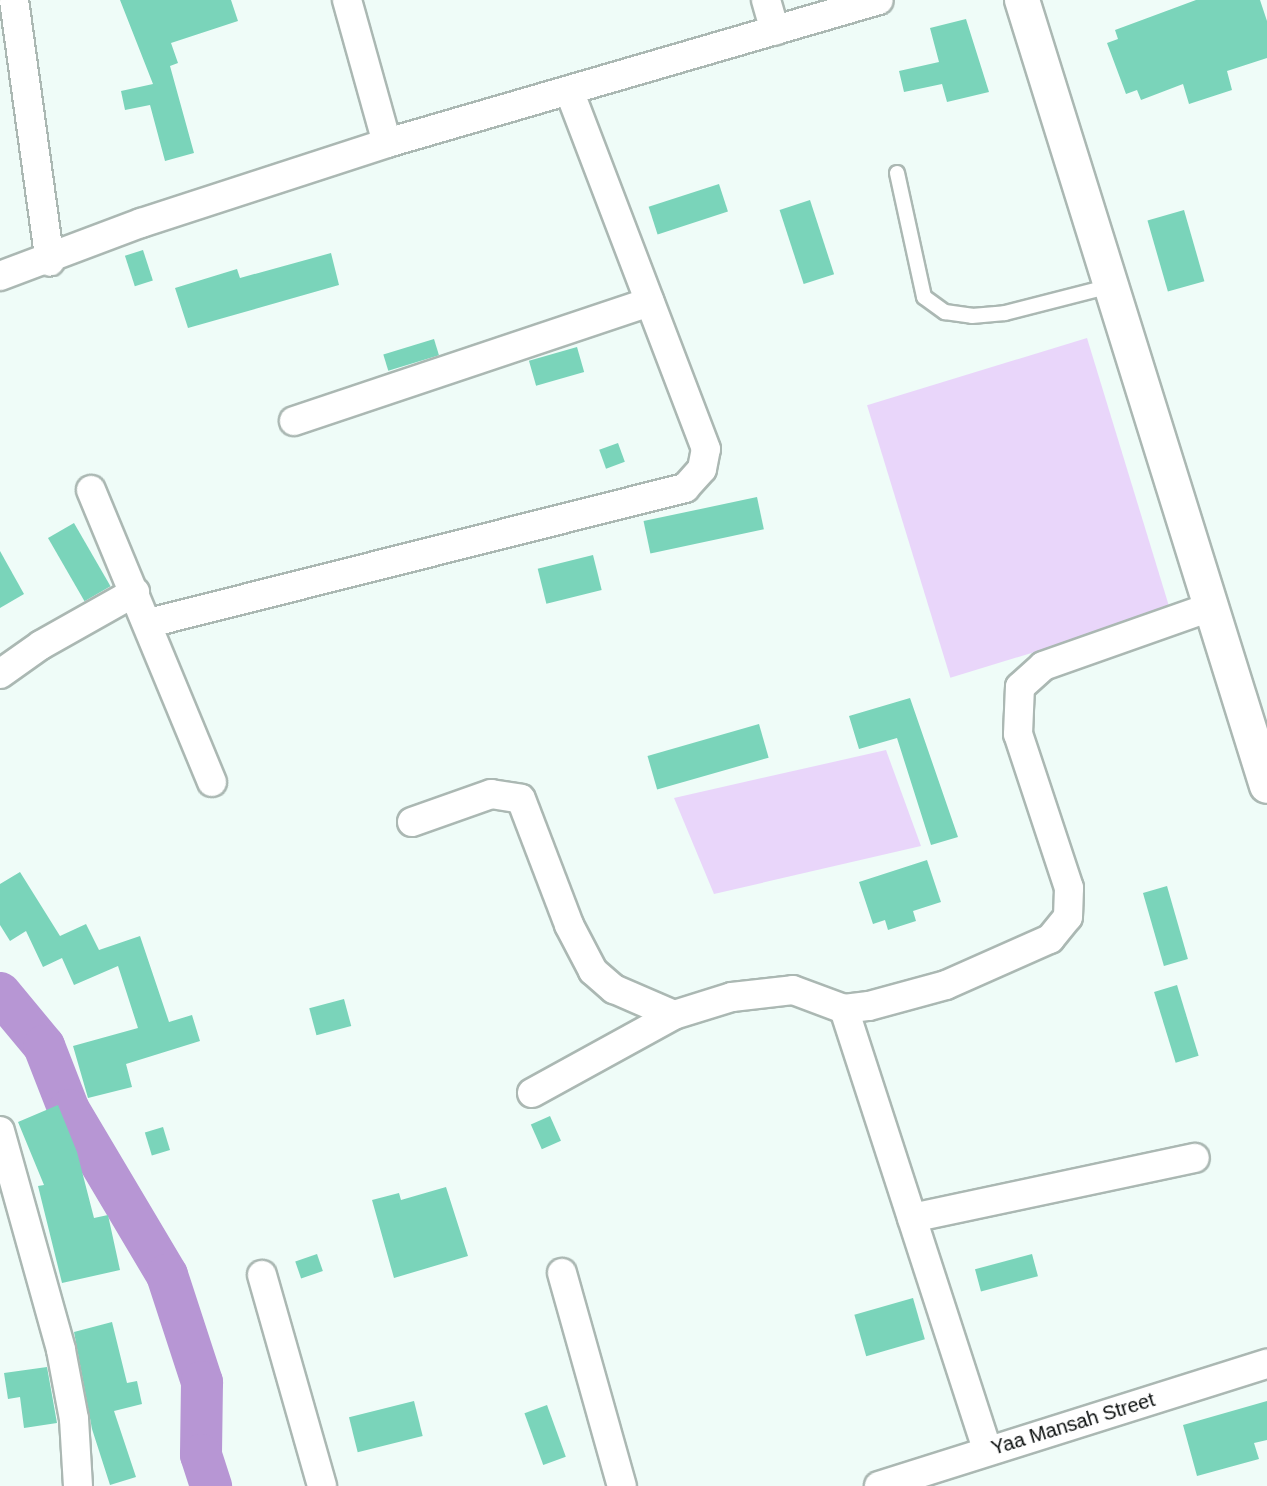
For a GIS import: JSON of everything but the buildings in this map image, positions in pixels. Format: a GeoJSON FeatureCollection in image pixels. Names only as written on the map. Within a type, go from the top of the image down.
{"type":"FeatureCollection","features":[{"type":"Feature","properties":{"kind":"street"},"geometry":{"type":"LineString","coordinates":[[14,0],[50,262]]}},
{"type":"Feature","properties":{"kind":"street"},"geometry":{"type":"LineString","coordinates":[[347,0],[387,143]]}},
{"type":"Feature","properties":{"kind":"street"},"geometry":{"type":"LineString","coordinates":[[766,0],[775,31]]}},
{"type":"Feature","properties":{"kind":"street"},"geometry":{"type":"LineString","coordinates":[[0,276],[50,262],[96,239],[387,143],[879,0]]}},
{"type":"Feature","properties":{"kind":"street"},"geometry":{"type":"LineString","coordinates":[[1022,0],[1107,287],[1267,786]]}},
{"type":"Feature","properties":{"kind":"street"},"geometry":{"type":"LineString","coordinates":[[149,623],[685,488],[702,469],[706,449],[569,90]]}},
{"type":"Feature","properties":{"kind":"street"},"geometry":{"type":"LineString","coordinates":[[294,421],[650,302]]}},
{"type":"Feature","properties":{"kind":"street"},"geometry":{"type":"LineString","coordinates":[[91,490],[149,623],[212,782]]}},
{"type":"Feature","properties":{"kind":"street"},"geometry":{"type":"LineString","coordinates":[[0,674],[41,645],[135,592]]}},
{"type":"Feature","properties":{"kind":"street"},"geometry":{"type":"LineString","coordinates":[[532,1093],[674,1015],[732,997],[793,990],[844,1009],[946,985],[1050,939],[1068,917],[1069,888],[1018,734],[1020,687],[1043,666],[1211,607]]}},
{"type":"Feature","properties":{"kind":"street"},"geometry":{"type":"LineString","coordinates":[[412,822],[491,794],[521,799],[569,925],[593,971],[614,989],[674,1015]]}},
{"type":"Feature","properties":{"kind":"street"},"geometry":{"type":"LineString","coordinates":[[844,1009],[987,1450]]}},
{"type":"Feature","properties":{"kind":"street"},"geometry":{"type":"LineString","coordinates":[[0,1131],[61,1350],[74,1419],[78,1486]]}},
{"type":"Feature","properties":{"kind":"street"},"geometry":{"type":"LineString","coordinates":[[912,1218],[1195,1158]]}},
{"type":"Feature","properties":{"kind":"street"},"geometry":{"type":"LineString","coordinates":[[562,1273],[622,1486]]}},
{"type":"Feature","properties":{"kind":"street"},"geometry":{"type":"LineString","coordinates":[[262,1275],[322,1486]]}},
{"type":"Feature","properties":{"kind":"street","name":"Yaa Mansah Street"},"geometry":{"type":"LineString","coordinates":[[887,1485],[987,1450],[1267,1364]]}},
{"type":"Feature","properties":{"kind":"lane"},"geometry":{"type":"LineString","coordinates":[[897,173],[924,297],[945,312],[972,316],[1005,313],[1107,287]]}},
{"type":"Feature","properties":{"kind":"shaded area"},"geometry":{"type":"Polygon","coordinates":[[[1087,338],[1170,611],[950,678],[867,405],[1087,338]]]}},
{"type":"Feature","properties":{"kind":"shaded area"},"geometry":{"type":"Polygon","coordinates":[[[886,750],[921,846],[714,894],[674,798],[886,750]]]}},
{"type":"Feature","properties":{"kind":"waterway"},"geometry":{"type":"LineString","coordinates":[[0,993],[44,1046],[69,1110],[167,1275],[202,1382],[201,1455],[211,1486]]}}]}
